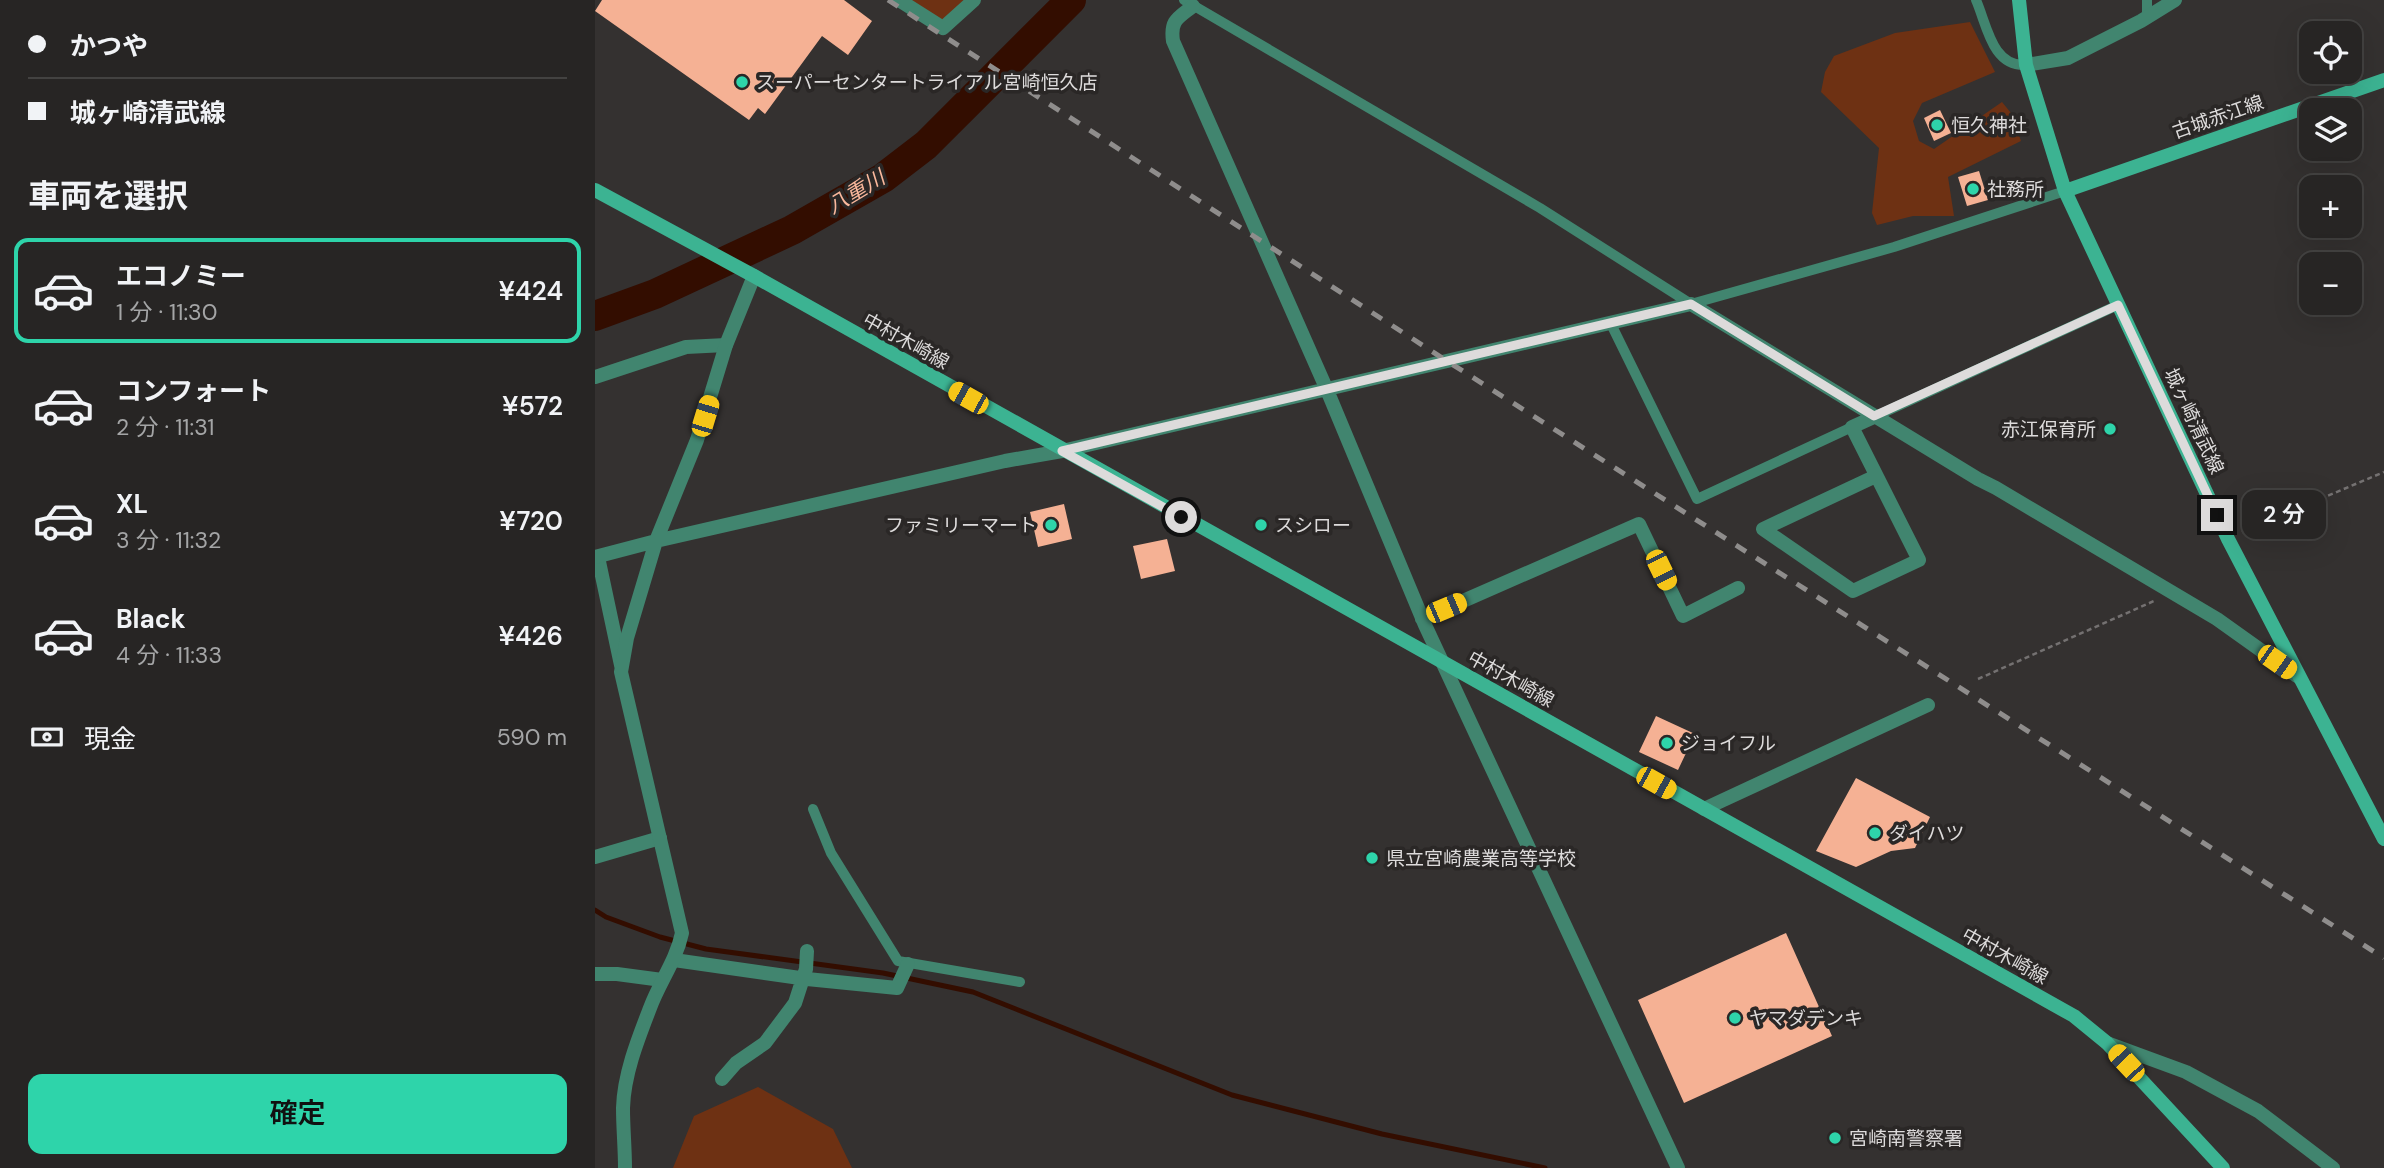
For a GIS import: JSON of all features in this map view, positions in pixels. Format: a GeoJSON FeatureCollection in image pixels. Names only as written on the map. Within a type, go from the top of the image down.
{"type":"FeatureCollection","features":[{"type":"Feature","properties":{"kind":"main road","name":"城ヶ崎清武線"},"geometry":{"type":"LineString","coordinates":[[2019,0],[2026,65],[2065,191],[2228,539],[2384,839]]}},
{"type":"Feature","properties":{"kind":"main road","name":"古城赤江線"},"geometry":{"type":"LineString","coordinates":[[2065,191],[2384,80]]}},
{"type":"Feature","properties":{"kind":"main road","name":"中村木崎線"},"geometry":{"type":"LineString","coordinates":[[595,190],[754,276],[2074,1016],[2107,1043],[2221,1167]]}},
{"type":"Feature","properties":{"kind":"street"},"geometry":{"type":"LineString","coordinates":[[899,0],[943,28],[974,0]]}},
{"type":"Feature","properties":{"kind":"street"},"geometry":{"type":"LineString","coordinates":[[2026,65],[2068,58],[2175,0]]}},
{"type":"Feature","properties":{"kind":"street"},"geometry":{"type":"LineString","coordinates":[[1191,2],[1173,23],[1173,41],[1327,390],[1422,619],[1678,1168]]}},
{"type":"Feature","properties":{"kind":"street"},"geometry":{"type":"LineString","coordinates":[[621,672],[627,638],[656,541],[697,440],[726,345],[754,276]]}},
{"type":"Feature","properties":{"kind":"street"},"geometry":{"type":"LineString","coordinates":[[625,1168],[623,1105],[628,1079],[642,1028],[675,957],[682,933],[597,557],[656,541],[992,464],[1062,451],[1691,304],[2217,619],[2298,676]]}},
{"type":"Feature","properties":{"kind":"street"},"geometry":{"type":"LineString","coordinates":[[595,377],[686,347],[726,345]]}},
{"type":"Feature","properties":{"kind":"street"},"geometry":{"type":"LineString","coordinates":[[1874,416],[1852,427],[1919,560],[1853,591],[1763,530],[1876,476]]}},
{"type":"Feature","properties":{"kind":"street"},"geometry":{"type":"LineString","coordinates":[[1422,619],[1639,524],[1683,616],[1738,588]]}},
{"type":"Feature","properties":{"kind":"street"},"geometry":{"type":"LineString","coordinates":[[1704,809],[1927,705]]}},
{"type":"Feature","properties":{"kind":"street"},"geometry":{"type":"LineString","coordinates":[[595,857],[660,838]]}},
{"type":"Feature","properties":{"kind":"street"},"geometry":{"type":"LineString","coordinates":[[722,1079],[736,1063],[765,1043],[795,1003],[804,974],[807,951]]}},
{"type":"Feature","properties":{"kind":"street"},"geometry":{"type":"LineString","coordinates":[[675,957],[897,988],[908,964]]}},
{"type":"Feature","properties":{"kind":"street"},"geometry":{"type":"LineString","coordinates":[[595,974],[662,980]]}},
{"type":"Feature","properties":{"kind":"street"},"geometry":{"type":"LineString","coordinates":[[2107,1043],[2186,1072],[2258,1111],[2333,1168]]}},
{"type":"Feature","properties":{"kind":"lane"},"geometry":{"type":"LineString","coordinates":[[1976,0],[1994,48],[2007,62],[2026,65]]}},
{"type":"Feature","properties":{"kind":"lane"},"geometry":{"type":"LineString","coordinates":[[2147,0],[2147,17]]}},
{"type":"Feature","properties":{"kind":"lane"},"geometry":{"type":"LineString","coordinates":[[1191,2],[1540,208],[1691,304],[1894,247],[2065,191]]}},
{"type":"Feature","properties":{"kind":"lane"},"geometry":{"type":"LineString","coordinates":[[1874,416],[2118,305]]}},
{"type":"Feature","properties":{"kind":"lane"},"geometry":{"type":"LineString","coordinates":[[1609,322],[1697,499],[1852,427]]}},
{"type":"Feature","properties":{"kind":"lane"},"geometry":{"type":"LineString","coordinates":[[813,809],[831,853],[889,951],[898,961],[1020,982]]}},
{"type":"Feature","properties":{"kind":"path"},"geometry":{"type":"LineString","coordinates":[[2228,539],[2384,472]]}},
{"type":"Feature","properties":{"kind":"path"},"geometry":{"type":"LineString","coordinates":[[1978,679],[2172,593]]}},
{"type":"Feature","properties":{"kind":"shaded area"},"geometry":{"type":"Polygon","coordinates":[[[908,0],[964,0],[941,22],[908,0]]]}},
{"type":"Feature","properties":{"kind":"shaded area"},"geometry":{"type":"Polygon","coordinates":[[[1970,22],[1995,72],[1922,103],[1913,121],[1919,141],[1934,149],[2002,102],[2011,113],[2021,141],[1948,177],[1954,216],[1913,216],[1877,225],[1872,213],[1879,148],[1821,92],[1825,72],[1834,56],[1895,33],[1970,22]]]}},
{"type":"Feature","properties":{"kind":"shaded area"},"geometry":{"type":"Polygon","coordinates":[[[758,1087],[833,1129],[852,1168],[673,1168],[694,1116],[758,1087]]]}},
{"type":"Feature","properties":{"kind":"building","name":"スーパーセンタートライアル宮崎恒久店"},"geometry":{"type":"Polygon","coordinates":[[[602,0],[844,0],[872,21],[848,55],[822,36],[765,114],[758,108],[749,120],[595,11],[602,0]]]}},
{"type":"Feature","properties":{"kind":"building","name":"恒久神社"},"geometry":{"type":"Polygon","coordinates":[[[1940,110],[1951,133],[1934,141],[1924,118],[1940,110]]]}},
{"type":"Feature","properties":{"kind":"building","name":"社務所"},"geometry":{"type":"Polygon","coordinates":[[[1979,171],[1988,200],[1967,206],[1958,177],[1979,171]]]}},
{"type":"Feature","properties":{"kind":"building","name":"ファミリーマート"},"geometry":{"type":"Polygon","coordinates":[[[1064,504],[1072,539],[1038,547],[1030,512],[1064,504]]]}},
{"type":"Feature","properties":{"kind":"building"},"geometry":{"type":"Polygon","coordinates":[[[1167,539],[1175,571],[1141,579],[1133,546],[1167,539]]]}},
{"type":"Feature","properties":{"kind":"building","name":"ジョイフル"},"geometry":{"type":"Polygon","coordinates":[[[1656,716],[1695,734],[1678,770],[1639,752],[1656,716]]]}},
{"type":"Feature","properties":{"kind":"building","name":"ダイハツ"},"geometry":{"type":"Polygon","coordinates":[[[1856,778],[1930,817],[1915,848],[1891,851],[1856,867],[1816,851],[1856,778]]]}},
{"type":"Feature","properties":{"kind":"building","name":"ヤマダデンキ"},"geometry":{"type":"Polygon","coordinates":[[[1786,933],[1832,1036],[1684,1103],[1638,1000],[1786,933]]]}},
{"type":"Feature","properties":{"kind":"waterway","name":"八重川"},"geometry":{"type":"LineString","coordinates":[[595,316],[655,294],[792,230],[883,178],[926,145],[1071,0]]}},
{"type":"Feature","properties":{"kind":"waterway"},"geometry":{"type":"LineString","coordinates":[[595,910],[606,917],[660,937],[706,949],[883,973],[973,992],[1232,1095],[1382,1134],[1545,1168]]}},
{"type":"Feature","properties":{"kind":"railway"},"geometry":{"type":"LineString","coordinates":[[888,0],[1447,361],[2384,958]]}},
{"type":"Feature","properties":{"kind":"place","name":"スーパーセンタートライアル宮崎恒久店"},"geometry":{"type":"Point","coordinates":[742,82]}},
{"type":"Feature","properties":{"kind":"place","name":"恒久神社"},"geometry":{"type":"Point","coordinates":[1937,125]}},
{"type":"Feature","properties":{"kind":"place","name":"社務所"},"geometry":{"type":"Point","coordinates":[1973,189]}},
{"type":"Feature","properties":{"kind":"place","name":"赤江保育所"},"geometry":{"type":"Point","coordinates":[2110,429]}},
{"type":"Feature","properties":{"kind":"place","name":"ファミリーマート"},"geometry":{"type":"Point","coordinates":[1051,525]}},
{"type":"Feature","properties":{"kind":"place","name":"スシロー"},"geometry":{"type":"Point","coordinates":[1261,525]}},
{"type":"Feature","properties":{"kind":"place","name":"ジョイフル"},"geometry":{"type":"Point","coordinates":[1667,743]}},
{"type":"Feature","properties":{"kind":"place","name":"ダイハツ"},"geometry":{"type":"Point","coordinates":[1875,833]}},
{"type":"Feature","properties":{"kind":"place","name":"県立宮崎農業高等学校"},"geometry":{"type":"Point","coordinates":[1372,858]}},
{"type":"Feature","properties":{"kind":"place","name":"ヤマダデンキ"},"geometry":{"type":"Point","coordinates":[1735,1018]}},
{"type":"Feature","properties":{"kind":"place","name":"宮崎南警察署"},"geometry":{"type":"Point","coordinates":[1835,1138]}},
{"type":"Feature","properties":{"kind":"route"},"geometry":{"type":"LineString","coordinates":[[1181,517],[1062,451],[1691,304],[1874,416],[2118,305],[2217,515]]}}]}
